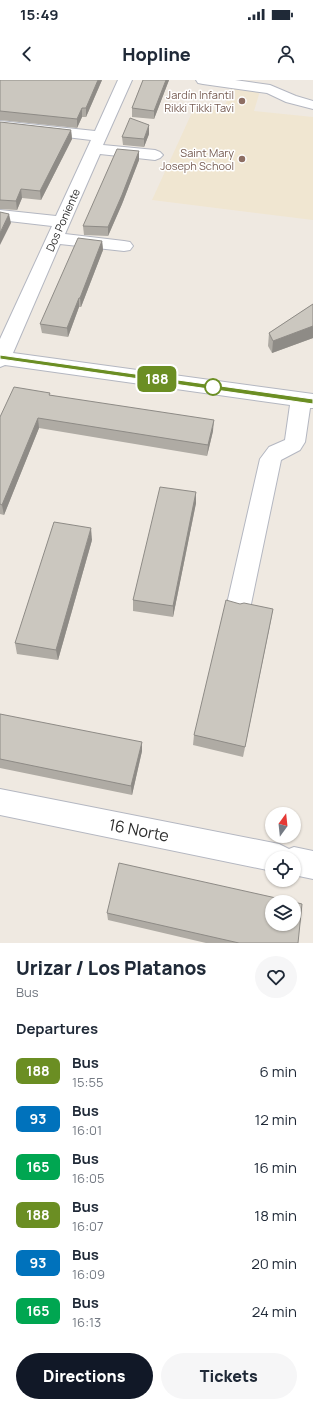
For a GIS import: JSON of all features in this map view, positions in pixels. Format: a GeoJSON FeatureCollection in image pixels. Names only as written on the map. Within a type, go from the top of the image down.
{"type":"FeatureCollection","features":[{"type":"Feature","properties":{"kind":"street","name":"Dos Poniente"},"geometry":{"type":"LineString","coordinates":[[0,358],[125,80]]}},
{"type":"Feature","properties":{"kind":"street"},"geometry":{"type":"LineString","coordinates":[[203,80],[270,89],[291,99],[313,105]]}},
{"type":"Feature","properties":{"kind":"street"},"geometry":{"type":"LineString","coordinates":[[0,125],[97,142],[155,155]]}},
{"type":"Feature","properties":{"kind":"street"},"geometry":{"type":"LineString","coordinates":[[0,214],[61,222]]}},
{"type":"Feature","properties":{"kind":"street"},"geometry":{"type":"LineString","coordinates":[[54,238],[124,246]]}},
{"type":"Feature","properties":{"kind":"street"},"geometry":{"type":"LineString","coordinates":[[0,358],[307,401],[295,442],[290,447],[277,451],[271,459],[239,604]]}},
{"type":"Feature","properties":{"kind":"street","name":"16 Norte"},"geometry":{"type":"LineString","coordinates":[[0,802],[265,855]]}},
{"type":"Feature","properties":{"kind":"street"},"geometry":{"type":"LineString","coordinates":[[301,862],[313,865]]}},
{"type":"Feature","properties":{"kind":"shaded area","name":"Saint Mary Joseph School"},"geometry":{"type":"Polygon","coordinates":[[[231,88],[260,91],[254,111],[313,117],[313,220],[152,200],[194,108],[223,111],[231,88]]]}},
{"type":"Feature","properties":{"kind":"building"},"geometry":{"type":"Polygon","coordinates":[[[0,80],[98,80],[86,108],[82,108],[77,119],[0,111],[0,80]]]}},
{"type":"Feature","properties":{"kind":"building"},"geometry":{"type":"Polygon","coordinates":[[[143,80],[166,80],[154,111],[132,108],[143,80]]]}},
{"type":"Feature","properties":{"kind":"building"},"geometry":{"type":"Polygon","coordinates":[[[130,118],[149,125],[144,139],[122,137],[130,118]]]}},
{"type":"Feature","properties":{"kind":"building"},"geometry":{"type":"Polygon","coordinates":[[[0,122],[71,130],[40,191],[21,189],[16,201],[0,200],[0,122]]]}},
{"type":"Feature","properties":{"kind":"building"},"geometry":{"type":"Polygon","coordinates":[[[117,149],[139,151],[108,227],[83,226],[117,149]]]}},
{"type":"Feature","properties":{"kind":"building"},"geometry":{"type":"Polygon","coordinates":[[[0,212],[9,214],[0,233],[0,212]]]}},
{"type":"Feature","properties":{"kind":"building"},"geometry":{"type":"Polygon","coordinates":[[[78,238],[102,241],[67,328],[40,324],[78,238]]]}},
{"type":"Feature","properties":{"kind":"building"},"geometry":{"type":"Polygon","coordinates":[[[313,304],[313,326],[273,341],[269,333],[313,304]]]}},
{"type":"Feature","properties":{"kind":"building"},"geometry":{"type":"Polygon","coordinates":[[[14,387],[50,393],[49,395],[214,420],[208,445],[38,418],[2,505],[0,504],[0,417],[14,387]]]}},
{"type":"Feature","properties":{"kind":"building"},"geometry":{"type":"Polygon","coordinates":[[[160,487],[196,492],[173,606],[133,600],[160,487]]]}},
{"type":"Feature","properties":{"kind":"building"},"geometry":{"type":"Polygon","coordinates":[[[54,522],[91,528],[56,650],[15,643],[54,522]]]}},
{"type":"Feature","properties":{"kind":"building"},"geometry":{"type":"Polygon","coordinates":[[[226,600],[240,604],[244,603],[273,609],[245,747],[194,735],[226,600]]]}},
{"type":"Feature","properties":{"kind":"building"},"geometry":{"type":"Polygon","coordinates":[[[0,714],[142,742],[131,786],[0,759],[0,714]]]}},
{"type":"Feature","properties":{"kind":"building"},"geometry":{"type":"Polygon","coordinates":[[[119,863],[265,896],[265,931],[299,931],[298,943],[239,943],[107,913],[119,863]]]}},
{"type":"Feature","properties":{"kind":"bus line","name":"188"},"geometry":{"type":"LineString","coordinates":[[0,358],[313,401]]}},
{"type":"Feature","properties":{"kind":"place","name":"Jardín Infantil Rikki Tikki Tavi"},"geometry":{"type":"Point","coordinates":[242,101]}},
{"type":"Feature","properties":{"kind":"place","name":"Saint Mary Joseph School"},"geometry":{"type":"Point","coordinates":[242,159]}}]}
